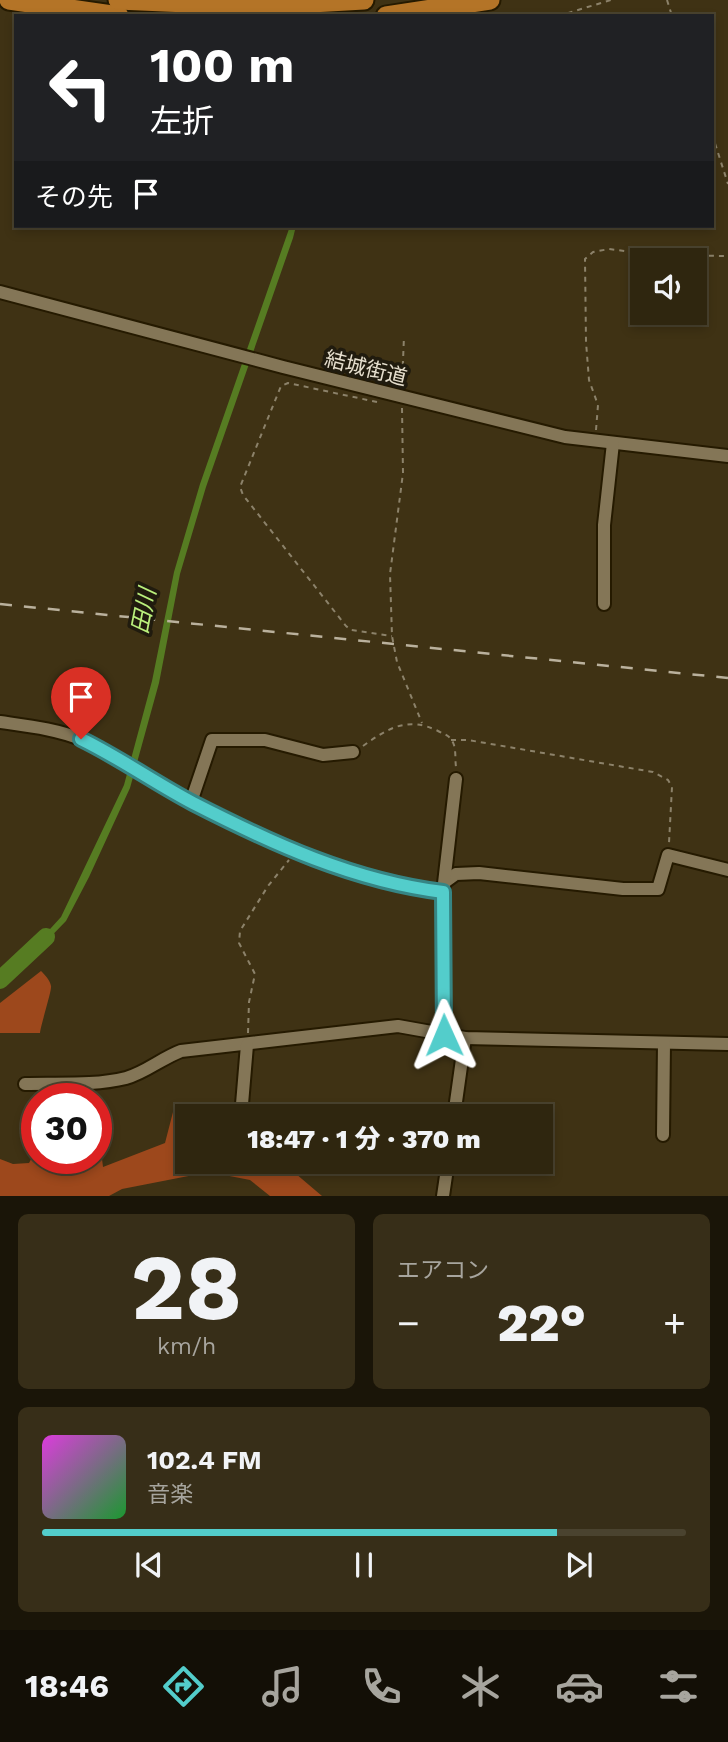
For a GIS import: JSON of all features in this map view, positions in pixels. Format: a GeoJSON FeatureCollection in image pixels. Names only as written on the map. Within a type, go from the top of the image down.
{"type":"FeatureCollection","features":[{"type":"Feature","properties":{"kind":"highway"},"geometry":{"type":"LineString","coordinates":[[9,0],[105,14]]}},
{"type":"Feature","properties":{"kind":"highway"},"geometry":{"type":"LineString","coordinates":[[118,0],[259,6],[364,0]]}},
{"type":"Feature","properties":{"kind":"highway"},"geometry":{"type":"LineString","coordinates":[[399,14],[490,0]]}},
{"type":"Feature","properties":{"kind":"street","name":"結城街道"},"geometry":{"type":"LineString","coordinates":[[0,292],[402,399],[565,437],[728,456]]}},
{"type":"Feature","properties":{"kind":"street"},"geometry":{"type":"LineString","coordinates":[[604,604],[604,525],[613,443]]}},
{"type":"Feature","properties":{"kind":"street"},"geometry":{"type":"LineString","coordinates":[[0,722],[55,731],[81,739],[191,802],[295,852],[359,875],[408,888],[444,887],[457,874],[479,873],[623,889],[658,890],[668,855],[728,870]]}},
{"type":"Feature","properties":{"kind":"street"},"geometry":{"type":"LineString","coordinates":[[191,802],[212,740],[265,740],[323,755],[353,752]]}},
{"type":"Feature","properties":{"kind":"street"},"geometry":{"type":"LineString","coordinates":[[444,1035],[444,887],[456,779]]}},
{"type":"Feature","properties":{"kind":"street"},"geometry":{"type":"LineString","coordinates":[[42,1083],[127,1078],[181,1051],[398,1026],[465,1038],[728,1044]]}},
{"type":"Feature","properties":{"kind":"street"},"geometry":{"type":"LineString","coordinates":[[456,1104],[465,1038]]}},
{"type":"Feature","properties":{"kind":"street"},"geometry":{"type":"LineString","coordinates":[[663,1135],[664,1043]]}},
{"type":"Feature","properties":{"kind":"street"},"geometry":{"type":"LineString","coordinates":[[242,1104],[247,1045]]}},
{"type":"Feature","properties":{"kind":"street"},"geometry":{"type":"LineString","coordinates":[[443,1196],[446,1174]]}},
{"type":"Feature","properties":{"kind":"path"},"geometry":{"type":"LineString","coordinates":[[565,14],[611,0]]}},
{"type":"Feature","properties":{"kind":"path"},"geometry":{"type":"LineString","coordinates":[[714,140],[728,184]]}},
{"type":"Feature","properties":{"kind":"path"},"geometry":{"type":"LineString","coordinates":[[595,441],[598,405],[589,380],[585,259],[593,252],[609,249],[655,255],[728,256]]}},
{"type":"Feature","properties":{"kind":"path"},"geometry":{"type":"LineString","coordinates":[[404,336],[403,472],[390,574],[391,636],[397,662],[422,723]]}},
{"type":"Feature","properties":{"kind":"path"},"geometry":{"type":"LineString","coordinates":[[391,636],[351,630],[346,626],[243,495],[240,487],[281,386],[288,383],[371,402],[402,399]]}},
{"type":"Feature","properties":{"kind":"path"},"geometry":{"type":"LineString","coordinates":[[353,752],[381,733],[402,725],[422,723],[449,736],[456,779]]}},
{"type":"Feature","properties":{"kind":"path"},"geometry":{"type":"LineString","coordinates":[[451,740],[468,740],[653,772],[668,780],[672,787],[668,855]]}},
{"type":"Feature","properties":{"kind":"path"},"geometry":{"type":"LineString","coordinates":[[247,1045],[255,974],[239,943],[240,931],[268,886],[295,852]]}},
{"type":"Feature","properties":{"kind":"shaded area"},"geometry":{"type":"Polygon","coordinates":[[[289,228],[296,228],[206,487],[180,574],[159,683],[130,788],[66,921],[33,955],[30,951],[61,917],[124,785],[152,681],[174,572],[200,484],[289,228]]]}},
{"type":"Feature","properties":{"kind":"shaded area"},"geometry":{"type":"Polygon","coordinates":[[[41,971],[51,986],[40,1033],[0,1033],[0,1003],[41,971]]]}},
{"type":"Feature","properties":{"kind":"shaded area"},"geometry":{"type":"Polygon","coordinates":[[[175,1112],[175,1174],[199,1174],[122,1189],[109,1196],[0,1196],[0,1159],[13,1164],[21,1164],[21,1174],[112,1174],[112,1164],[165,1143],[175,1112]]]}},
{"type":"Feature","properties":{"kind":"shaded area"},"geometry":{"type":"Polygon","coordinates":[[[219,1174],[296,1174],[322,1196],[270,1196],[250,1180],[219,1174]]]}},
{"type":"Feature","properties":{"kind":"waterway","name":"田川"},"geometry":{"type":"LineString","coordinates":[[0,980],[46,937]]}},
{"type":"Feature","properties":{"kind":"railway"},"geometry":{"type":"LineString","coordinates":[[0,604],[728,678]]}},
{"type":"Feature","properties":{"kind":"route"},"geometry":{"type":"LineString","coordinates":[[81,739],[191,802],[284,848],[359,875],[408,888],[443,892],[444,1035]]}}]}
